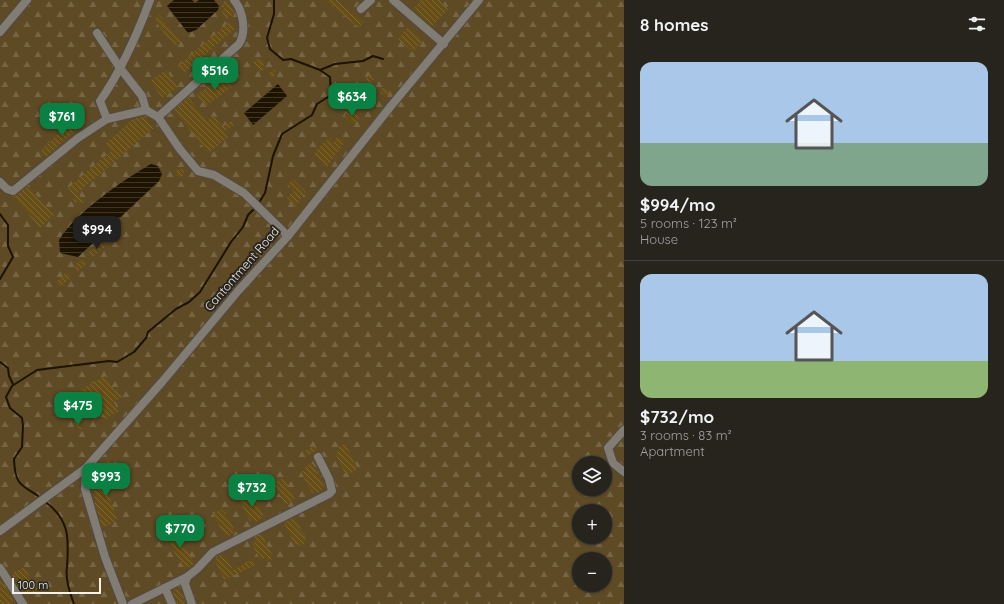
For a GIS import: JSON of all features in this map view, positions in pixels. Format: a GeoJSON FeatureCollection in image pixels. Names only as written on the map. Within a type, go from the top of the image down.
{"type":"FeatureCollection","features":[{"type":"Feature","properties":{"kind":"street"},"geometry":{"type":"LineString","coordinates":[[0,32],[26,0]]}},
{"type":"Feature","properties":{"kind":"street"},"geometry":{"type":"LineString","coordinates":[[107,119],[100,101],[117,77],[138,32],[150,0]]}},
{"type":"Feature","properties":{"kind":"street"},"geometry":{"type":"LineString","coordinates":[[158,118],[239,44],[243,38],[241,12],[234,0]]}},
{"type":"Feature","properties":{"kind":"street"},"geometry":{"type":"LineString","coordinates":[[362,9],[371,0]]}},
{"type":"Feature","properties":{"kind":"street"},"geometry":{"type":"LineString","coordinates":[[393,0],[444,44]]}},
{"type":"Feature","properties":{"kind":"street","name":"Cantontment Road"},"geometry":{"type":"LineString","coordinates":[[0,531],[86,468],[288,236],[391,106],[479,0]]}},
{"type":"Feature","properties":{"kind":"street"},"geometry":{"type":"LineString","coordinates":[[97,33],[120,68],[142,96],[146,110],[158,118],[198,171],[214,176],[244,193],[288,236]]}},
{"type":"Feature","properties":{"kind":"street"},"geometry":{"type":"LineString","coordinates":[[0,182],[7,189],[13,190],[78,138],[107,119],[146,110]]}},
{"type":"Feature","properties":{"kind":"street"},"geometry":{"type":"LineString","coordinates":[[624,430],[608,448],[613,463],[624,472]]}},
{"type":"Feature","properties":{"kind":"street"},"geometry":{"type":"LineString","coordinates":[[132,604],[186,577],[198,569],[213,552],[329,494],[332,491],[329,479],[318,457]]}},
{"type":"Feature","properties":{"kind":"street"},"geometry":{"type":"LineString","coordinates":[[86,468],[84,489],[105,557],[123,604]]}},
{"type":"Feature","properties":{"kind":"street"},"geometry":{"type":"LineString","coordinates":[[0,568],[23,604]]}},
{"type":"Feature","properties":{"kind":"street"},"geometry":{"type":"LineString","coordinates":[[186,577],[185,584],[192,604]]}},
{"type":"Feature","properties":{"kind":"street"},"geometry":{"type":"LineString","coordinates":[[165,588],[172,604]]}},
{"type":"Feature","properties":{"kind":"green space"},"geometry":{"type":"Polygon","coordinates":[[[0,0],[624,0],[624,604],[0,604],[0,0]]]}},
{"type":"Feature","properties":{"kind":"shaded area"},"geometry":{"type":"Polygon","coordinates":[[[174,0],[192,0],[195,3],[199,0],[214,0],[219,6],[218,10],[196,30],[188,33],[167,6],[174,0]]]}},
{"type":"Feature","properties":{"kind":"shaded area"},"geometry":{"type":"Polygon","coordinates":[[[278,84],[287,96],[253,125],[244,113],[278,84]]]}},
{"type":"Feature","properties":{"kind":"shaded area"},"geometry":{"type":"Polygon","coordinates":[[[151,164],[158,166],[162,174],[159,181],[78,257],[60,253],[59,240],[76,219],[100,198],[151,164]]]}},
{"type":"Feature","properties":{"kind":"building"},"geometry":{"type":"Polygon","coordinates":[[[325,0],[337,0],[364,22],[359,28],[325,0]]]}},
{"type":"Feature","properties":{"kind":"building"},"geometry":{"type":"Polygon","coordinates":[[[421,0],[439,0],[448,9],[432,27],[412,10],[421,0]]]}},
{"type":"Feature","properties":{"kind":"building"},"geometry":{"type":"Polygon","coordinates":[[[228,1],[235,13],[226,19],[221,10],[225,8],[222,4],[228,1]]]}},
{"type":"Feature","properties":{"kind":"building"},"geometry":{"type":"Polygon","coordinates":[[[159,15],[181,41],[175,46],[154,20],[159,15]]]}},
{"type":"Feature","properties":{"kind":"building"},"geometry":{"type":"Polygon","coordinates":[[[230,21],[236,28],[184,73],[178,66],[230,21]]]}},
{"type":"Feature","properties":{"kind":"building"},"geometry":{"type":"Polygon","coordinates":[[[408,27],[423,41],[413,52],[398,39],[408,27]]]}},
{"type":"Feature","properties":{"kind":"building"},"geometry":{"type":"Polygon","coordinates":[[[260,58],[265,63],[263,66],[266,68],[260,72],[253,62],[260,58]]]}},
{"type":"Feature","properties":{"kind":"building"},"geometry":{"type":"Polygon","coordinates":[[[274,69],[276,72],[272,79],[268,74],[274,69]]]}},
{"type":"Feature","properties":{"kind":"building"},"geometry":{"type":"Polygon","coordinates":[[[166,70],[178,87],[162,98],[150,81],[166,70]]]}},
{"type":"Feature","properties":{"kind":"building"},"geometry":{"type":"Polygon","coordinates":[[[223,75],[232,87],[206,106],[197,95],[223,75]]]}},
{"type":"Feature","properties":{"kind":"building"},"geometry":{"type":"Polygon","coordinates":[[[369,75],[374,79],[370,83],[366,79],[369,75]]]}},
{"type":"Feature","properties":{"kind":"building"},"geometry":{"type":"Polygon","coordinates":[[[383,87],[390,91],[387,97],[380,93],[383,87]]]}},
{"type":"Feature","properties":{"kind":"building"},"geometry":{"type":"Polygon","coordinates":[[[370,90],[377,96],[373,101],[366,95],[370,90]]]}},
{"type":"Feature","properties":{"kind":"building"},"geometry":{"type":"Polygon","coordinates":[[[351,91],[360,99],[353,108],[343,99],[351,91]]]}},
{"type":"Feature","properties":{"kind":"building"},"geometry":{"type":"Polygon","coordinates":[[[188,97],[207,121],[214,116],[222,127],[231,121],[234,125],[224,132],[228,138],[208,153],[174,110],[188,97]]]}},
{"type":"Feature","properties":{"kind":"building"},"geometry":{"type":"Polygon","coordinates":[[[350,109],[360,117],[353,124],[344,116],[350,109]]]}},
{"type":"Feature","properties":{"kind":"building"},"geometry":{"type":"Polygon","coordinates":[[[77,116],[83,123],[46,157],[40,151],[77,116]]]}},
{"type":"Feature","properties":{"kind":"building"},"geometry":{"type":"Polygon","coordinates":[[[144,116],[154,128],[78,193],[84,202],[81,204],[79,201],[76,203],[73,199],[75,197],[68,188],[111,151],[105,144],[133,119],[144,116]]]}},
{"type":"Feature","properties":{"kind":"building"},"geometry":{"type":"Polygon","coordinates":[[[338,136],[345,142],[327,167],[314,154],[324,142],[330,138],[333,143],[338,136]]]}},
{"type":"Feature","properties":{"kind":"building"},"geometry":{"type":"Polygon","coordinates":[[[178,169],[182,169],[184,173],[182,177],[178,177],[176,175],[176,171],[178,169]]]}},
{"type":"Feature","properties":{"kind":"building"},"geometry":{"type":"Polygon","coordinates":[[[293,179],[306,192],[296,206],[287,197],[294,191],[288,185],[293,179]]]}},
{"type":"Feature","properties":{"kind":"building"},"geometry":{"type":"Polygon","coordinates":[[[28,186],[54,215],[40,228],[13,196],[28,186]]]}},
{"type":"Feature","properties":{"kind":"building"},"geometry":{"type":"Polygon","coordinates":[[[116,230],[121,235],[112,242],[107,237],[116,230]]]}},
{"type":"Feature","properties":{"kind":"building"},"geometry":{"type":"Polygon","coordinates":[[[101,243],[105,247],[93,257],[89,252],[101,243]]]}},
{"type":"Feature","properties":{"kind":"building"},"geometry":{"type":"Polygon","coordinates":[[[83,259],[87,264],[78,271],[74,266],[83,259]]]}},
{"type":"Feature","properties":{"kind":"building"},"geometry":{"type":"Polygon","coordinates":[[[67,272],[72,277],[60,287],[56,282],[67,272]]]}},
{"type":"Feature","properties":{"kind":"building"},"geometry":{"type":"Polygon","coordinates":[[[105,376],[115,391],[117,390],[122,398],[113,401],[119,411],[106,419],[100,409],[95,420],[88,409],[91,408],[80,390],[105,376]]]}},
{"type":"Feature","properties":{"kind":"building"},"geometry":{"type":"Polygon","coordinates":[[[76,421],[83,427],[80,430],[73,424],[76,421]]]}},
{"type":"Feature","properties":{"kind":"building"},"geometry":{"type":"Polygon","coordinates":[[[344,444],[346,445],[358,469],[350,474],[348,472],[345,473],[335,453],[339,451],[338,447],[344,444]]]}},
{"type":"Feature","properties":{"kind":"building"},"geometry":{"type":"Polygon","coordinates":[[[315,446],[317,450],[307,455],[305,451],[315,446]]]}},
{"type":"Feature","properties":{"kind":"building"},"geometry":{"type":"Polygon","coordinates":[[[110,460],[114,466],[112,467],[122,482],[107,490],[117,519],[113,520],[114,523],[102,528],[93,497],[97,496],[93,488],[111,479],[102,464],[110,460]]]}},
{"type":"Feature","properties":{"kind":"building"},"geometry":{"type":"Polygon","coordinates":[[[313,464],[325,488],[318,493],[315,491],[312,493],[301,472],[306,470],[305,466],[313,464]]]}},
{"type":"Feature","properties":{"kind":"building"},"geometry":{"type":"Polygon","coordinates":[[[282,479],[283,481],[285,480],[295,499],[285,505],[273,483],[282,479]]]}},
{"type":"Feature","properties":{"kind":"building"},"geometry":{"type":"Polygon","coordinates":[[[250,492],[252,493],[264,517],[256,522],[253,520],[250,521],[240,501],[250,492]]]}},
{"type":"Feature","properties":{"kind":"building"},"geometry":{"type":"Polygon","coordinates":[[[222,509],[235,530],[233,531],[234,533],[228,536],[225,536],[213,514],[222,509]]]}},
{"type":"Feature","properties":{"kind":"building"},"geometry":{"type":"Polygon","coordinates":[[[295,517],[306,539],[304,540],[305,543],[299,546],[298,544],[295,545],[284,523],[295,517]]]}},
{"type":"Feature","properties":{"kind":"building"},"geometry":{"type":"Polygon","coordinates":[[[175,527],[184,540],[181,542],[186,550],[188,549],[194,564],[185,569],[171,547],[173,546],[167,535],[172,532],[170,529],[175,527]]]}},
{"type":"Feature","properties":{"kind":"building"},"geometry":{"type":"Polygon","coordinates":[[[262,534],[272,555],[272,559],[267,561],[266,557],[260,560],[252,544],[255,542],[253,538],[262,534]]]}},
{"type":"Feature","properties":{"kind":"building"},"geometry":{"type":"Polygon","coordinates":[[[222,553],[233,570],[253,559],[256,565],[224,580],[214,559],[222,553]]]}},
{"type":"Feature","properties":{"kind":"building"},"geometry":{"type":"Polygon","coordinates":[[[24,567],[37,588],[37,591],[26,595],[13,573],[24,567]]]}},
{"type":"Feature","properties":{"kind":"building"},"geometry":{"type":"Polygon","coordinates":[[[0,578],[14,600],[12,601],[14,604],[0,604],[0,578]]]}},
{"type":"Feature","properties":{"kind":"building"},"geometry":{"type":"Polygon","coordinates":[[[180,587],[186,604],[177,604],[172,591],[180,587]]]}},
{"type":"Feature","properties":{"kind":"waterway"},"geometry":{"type":"LineString","coordinates":[[274,0],[274,14],[267,38],[270,49],[283,60],[291,59],[320,70],[335,64],[363,61],[373,56],[383,59]]}},
{"type":"Feature","properties":{"kind":"waterway"},"geometry":{"type":"LineString","coordinates":[[258,204],[265,193],[273,156],[282,134],[312,115],[317,104],[331,95],[330,77],[320,70]]}},
{"type":"Feature","properties":{"kind":"waterway"},"geometry":{"type":"LineString","coordinates":[[41,498],[24,487],[16,475],[14,459],[22,447],[23,426],[22,418],[10,408],[6,397],[12,386],[37,370],[109,361],[117,362],[134,352],[146,338],[148,332],[176,309],[189,302],[200,292],[231,242],[243,227],[248,215],[255,208]]}},
{"type":"Feature","properties":{"kind":"waterway"},"geometry":{"type":"LineString","coordinates":[[0,214],[8,225],[8,246],[13,257],[0,279]]}},
{"type":"Feature","properties":{"kind":"waterway"},"geometry":{"type":"LineString","coordinates":[[0,362],[8,368],[9,376],[13,384]]}},
{"type":"Feature","properties":{"kind":"waterway"},"geometry":{"type":"LineString","coordinates":[[44,501],[59,515],[66,530],[68,547],[67,581],[74,604]]}}]}
